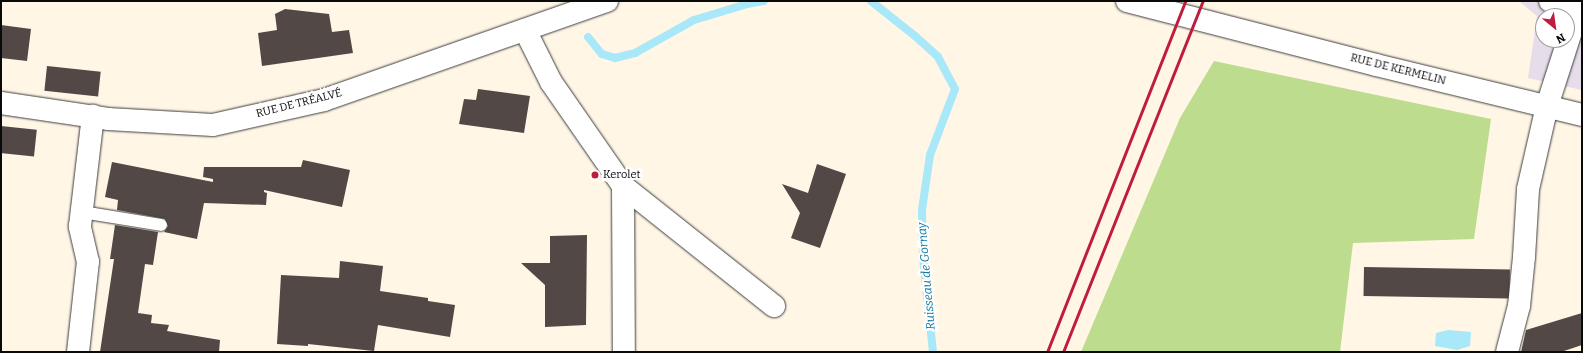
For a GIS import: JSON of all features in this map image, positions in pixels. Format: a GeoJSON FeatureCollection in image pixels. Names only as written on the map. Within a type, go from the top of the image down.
{"type":"FeatureCollection","features":[{"type":"Feature","properties":{"kind":"street","name":"RUE DE TRÉALVÉ"},"geometry":{"type":"LineString","coordinates":[[1,103],[93,116],[213,125],[324,100],[607,1]]}},
{"type":"Feature","properties":{"kind":"street","name":"RUE DE KERMELIN"},"geometry":{"type":"LineString","coordinates":[[1127,1],[1376,65],[1582,115]]}},
{"type":"Feature","properties":{"kind":"street"},"geometry":{"type":"LineString","coordinates":[[1507,352],[1519,306],[1524,257],[1528,189],[1547,106],[1579,12],[1550,1]]}},
{"type":"Feature","properties":{"kind":"street"},"geometry":{"type":"LineString","coordinates":[[525,30],[551,82],[623,186],[774,306]]}},
{"type":"Feature","properties":{"kind":"street"},"geometry":{"type":"LineString","coordinates":[[78,352],[88,262],[80,226],[93,116]]}},
{"type":"Feature","properties":{"kind":"street"},"geometry":{"type":"LineString","coordinates":[[623,186],[624,352]]}},
{"type":"Feature","properties":{"kind":"lane"},"geometry":{"type":"LineString","coordinates":[[82,212],[161,225]]}},
{"type":"Feature","properties":{"kind":"shaded area"},"geometry":{"type":"Polygon","coordinates":[[[1519,1],[1582,1],[1582,90],[1528,78],[1535,30],[1535,48],[1575,48],[1575,8],[1535,8],[1535,14],[1519,1]]]}},
{"type":"Feature","properties":{"kind":"green space"},"geometry":{"type":"Polygon","coordinates":[[[1214,61],[1491,119],[1474,239],[1353,243],[1340,352],[1081,352],[1180,118],[1214,61]]]}},
{"type":"Feature","properties":{"kind":"water"},"geometry":{"type":"Polygon","coordinates":[[[1448,330],[1471,332],[1470,346],[1457,350],[1435,346],[1436,333],[1448,330]]]}},
{"type":"Feature","properties":{"kind":"building"},"geometry":{"type":"Polygon","coordinates":[[[285,9],[329,14],[332,32],[349,30],[353,53],[262,66],[258,33],[277,30],[275,14],[285,9]]]}},
{"type":"Feature","properties":{"kind":"building"},"geometry":{"type":"Polygon","coordinates":[[[1,25],[31,29],[27,61],[1,58],[1,25]]]}},
{"type":"Feature","properties":{"kind":"building"},"geometry":{"type":"Polygon","coordinates":[[[47,66],[101,72],[98,97],[44,91],[47,66]]]}},
{"type":"Feature","properties":{"kind":"building"},"geometry":{"type":"Polygon","coordinates":[[[478,89],[530,96],[524,133],[459,124],[464,99],[476,100],[478,89]]]}},
{"type":"Feature","properties":{"kind":"building"},"geometry":{"type":"Polygon","coordinates":[[[1,126],[37,130],[34,157],[1,153],[1,126]]]}},
{"type":"Feature","properties":{"kind":"building"},"geometry":{"type":"Polygon","coordinates":[[[303,160],[350,170],[342,207],[264,190],[264,192],[267,193],[266,205],[204,203],[197,239],[164,232],[168,226],[165,219],[117,210],[118,200],[105,197],[112,162],[213,182],[213,179],[203,177],[204,167],[301,167],[303,160]]]}},
{"type":"Feature","properties":{"kind":"building"},"geometry":{"type":"Polygon","coordinates":[[[817,164],[846,174],[820,248],[791,238],[800,213],[782,184],[808,193],[817,164]]]}},
{"type":"Feature","properties":{"kind":"building"},"geometry":{"type":"Polygon","coordinates":[[[115,225],[158,232],[153,265],[145,264],[138,313],[152,315],[151,323],[169,325],[167,331],[220,340],[219,352],[100,352],[114,259],[110,259],[115,225]]]}},
{"type":"Feature","properties":{"kind":"building"},"geometry":{"type":"Polygon","coordinates":[[[587,235],[586,325],[545,327],[545,285],[521,263],[550,263],[550,236],[587,235]]]}},
{"type":"Feature","properties":{"kind":"building"},"geometry":{"type":"Polygon","coordinates":[[[340,261],[383,266],[380,291],[428,298],[428,301],[455,305],[450,337],[378,325],[374,351],[308,344],[308,346],[277,344],[281,275],[339,278],[340,261]]]}},
{"type":"Feature","properties":{"kind":"building"},"geometry":{"type":"Polygon","coordinates":[[[1364,267],[1510,270],[1509,299],[1363,296],[1364,267]]]}},
{"type":"Feature","properties":{"kind":"building"},"geometry":{"type":"Polygon","coordinates":[[[1582,313],[1582,345],[1561,352],[1521,352],[1526,330],[1582,313]]]}},
{"type":"Feature","properties":{"kind":"waterway","name":"Ruisseau de Gornay"},"geometry":{"type":"LineString","coordinates":[[588,37],[602,54],[615,58],[635,53],[694,20],[747,4],[764,1]]}},
{"type":"Feature","properties":{"kind":"waterway","name":"Ruisseau de Gornay"},"geometry":{"type":"LineString","coordinates":[[871,1],[915,36],[938,57],[955,89],[930,155],[922,210],[923,257],[933,352]]}},
{"type":"Feature","properties":{"kind":"railway"},"geometry":{"type":"LineString","coordinates":[[1047,352],[1185,1]]}},
{"type":"Feature","properties":{"kind":"railway"},"geometry":{"type":"LineString","coordinates":[[1063,352],[1203,1]]}},
{"type":"Feature","properties":{"kind":"place","name":"Kerolet"},"geometry":{"type":"Point","coordinates":[595,175]}}]}
